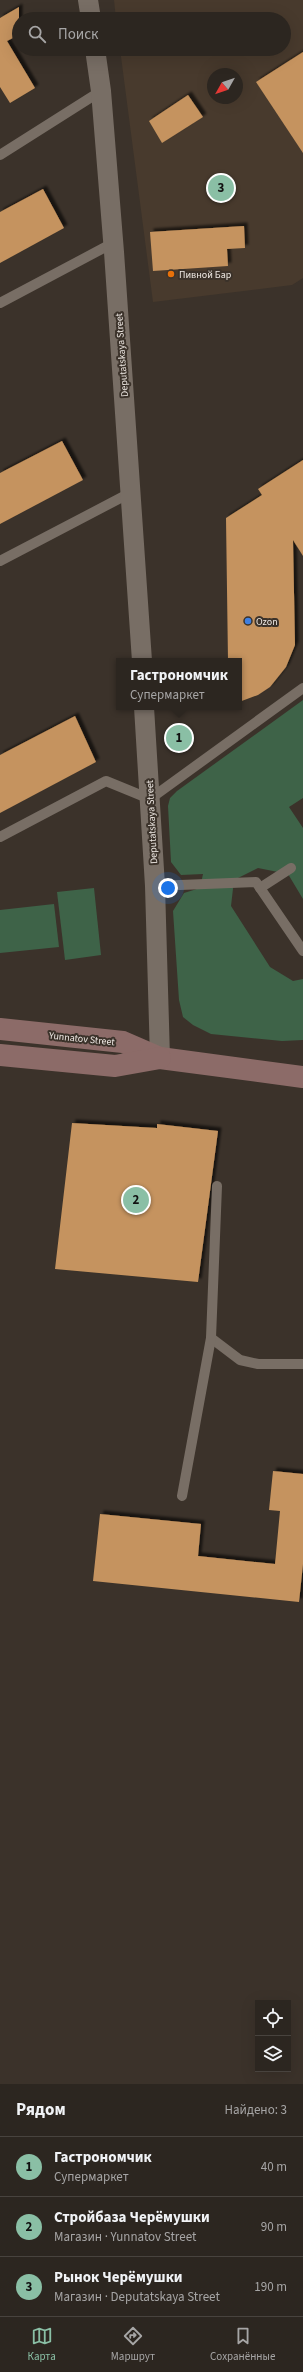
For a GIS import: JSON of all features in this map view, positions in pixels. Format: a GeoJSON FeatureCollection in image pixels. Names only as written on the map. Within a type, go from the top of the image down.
{"type":"FeatureCollection","features":[{"type":"Feature","properties":{"kind":"main road","name":"Yunnatov Street"},"geometry":{"type":"LineString","coordinates":[[0,1029],[123,1042],[160,1058],[303,1077]]}},
{"type":"Feature","properties":{"kind":"main road","name":"Yunnatov Street"},"geometry":{"type":"LineString","coordinates":[[0,1054],[114,1066],[160,1058]]}},
{"type":"Feature","properties":{"kind":"street"},"geometry":{"type":"LineString","coordinates":[[88,0],[90,12]]}},
{"type":"Feature","properties":{"kind":"street","name":"Deputatskaya Street"},"geometry":{"type":"LineString","coordinates":[[96,56],[101,91],[113,243],[142,658]]}},
{"type":"Feature","properties":{"kind":"street","name":"Deputatskaya Street"},"geometry":{"type":"LineString","coordinates":[[144,710],[155,886],[160,1058]]}},
{"type":"Feature","properties":{"kind":"lane"},"geometry":{"type":"LineString","coordinates":[[0,155],[101,91]]}},
{"type":"Feature","properties":{"kind":"lane"},"geometry":{"type":"LineString","coordinates":[[0,303],[113,243]]}},
{"type":"Feature","properties":{"kind":"lane"},"geometry":{"type":"LineString","coordinates":[[0,561],[130,493]]}},
{"type":"Feature","properties":{"kind":"lane"},"geometry":{"type":"LineString","coordinates":[[0,837],[106,781],[150,798],[303,688]]}},
{"type":"Feature","properties":{"kind":"lane"},"geometry":{"type":"LineString","coordinates":[[260,888],[291,868]]}},
{"type":"Feature","properties":{"kind":"lane"},"geometry":{"type":"LineString","coordinates":[[155,886],[256,882],[303,951]]}},
{"type":"Feature","properties":{"kind":"lane"},"geometry":{"type":"LineString","coordinates":[[182,1496],[211,1338],[217,1186]]}},
{"type":"Feature","properties":{"kind":"lane"},"geometry":{"type":"LineString","coordinates":[[211,1338],[240,1360],[258,1364],[303,1364]]}},
{"type":"Feature","properties":{"kind":"shaded area"},"geometry":{"type":"Polygon","coordinates":[[[114,0],[303,0],[303,278],[292,285],[153,302],[121,56],[291,56],[291,12],[115,12],[114,0]]]}},
{"type":"Feature","properties":{"kind":"green space"},"geometry":{"type":"Polygon","coordinates":[[[303,700],[303,798],[289,807],[303,828],[303,899],[288,874],[258,868],[234,880],[231,906],[270,967],[293,981],[303,979],[303,1040],[282,1041],[211,1034],[193,1025],[183,1017],[179,1000],[173,911],[184,893],[200,888],[203,874],[181,875],[171,862],[168,806],[170,798],[177,791],[303,700]]]}},
{"type":"Feature","properties":{"kind":"green space"},"geometry":{"type":"Polygon","coordinates":[[[94,888],[101,955],[65,960],[57,892],[94,888]]]}},
{"type":"Feature","properties":{"kind":"green space"},"geometry":{"type":"Polygon","coordinates":[[[54,904],[59,947],[0,953],[0,910],[54,904]]]}},
{"type":"Feature","properties":{"kind":"building"},"geometry":{"type":"Polygon","coordinates":[[[19,7],[19,12],[12,12],[12,38],[7,41],[12,49],[12,56],[16,56],[35,88],[10,103],[0,87],[0,18],[19,7]]]}},
{"type":"Feature","properties":{"kind":"building"},"geometry":{"type":"Polygon","coordinates":[[[303,52],[303,153],[256,82],[303,52]]]}},
{"type":"Feature","properties":{"kind":"building"},"geometry":{"type":"Polygon","coordinates":[[[188,95],[203,117],[162,143],[149,121],[188,95]]]}},
{"type":"Feature","properties":{"kind":"building"},"geometry":{"type":"Polygon","coordinates":[[[43,189],[64,228],[0,263],[0,212],[43,189]]]}},
{"type":"Feature","properties":{"kind":"building"},"geometry":{"type":"Polygon","coordinates":[[[244,226],[245,248],[227,249],[228,266],[153,271],[150,232],[244,226]]]}},
{"type":"Feature","properties":{"kind":"building"},"geometry":{"type":"Polygon","coordinates":[[[62,441],[83,480],[0,524],[0,473],[62,441]]]}},
{"type":"Feature","properties":{"kind":"building"},"geometry":{"type":"Polygon","coordinates":[[[303,460],[303,556],[293,540],[295,645],[286,667],[270,687],[258,695],[242,701],[242,658],[228,658],[226,518],[262,495],[258,489],[303,460]]]}},
{"type":"Feature","properties":{"kind":"building"},"geometry":{"type":"Polygon","coordinates":[[[75,716],[96,762],[0,813],[0,755],[75,716]]]}},
{"type":"Feature","properties":{"kind":"building"},"geometry":{"type":"Polygon","coordinates":[[[72,1123],[157,1128],[157,1124],[218,1131],[198,1282],[55,1269],[72,1123]]]}},
{"type":"Feature","properties":{"kind":"building"},"geometry":{"type":"Polygon","coordinates":[[[273,1471],[303,1474],[303,1564],[299,1602],[93,1581],[100,1514],[201,1524],[198,1556],[275,1564],[280,1511],[269,1510],[273,1471]]]}},
{"type":"Feature","properties":{"kind":"place","name":"Рынок Черёмушки"},"geometry":{"type":"Point","coordinates":[221,188]}},
{"type":"Feature","properties":{"kind":"place","name":"Пивной Бар"},"geometry":{"type":"Point","coordinates":[171,274]}},
{"type":"Feature","properties":{"kind":"place","name":"Ozon"},"geometry":{"type":"Point","coordinates":[248,621]}},
{"type":"Feature","properties":{"kind":"place","name":"Гастрономчик"},"geometry":{"type":"Point","coordinates":[179,738]}},
{"type":"Feature","properties":{"kind":"place","name":"Стройбаза Черёмушки"},"geometry":{"type":"Point","coordinates":[136,1200]}}]}
